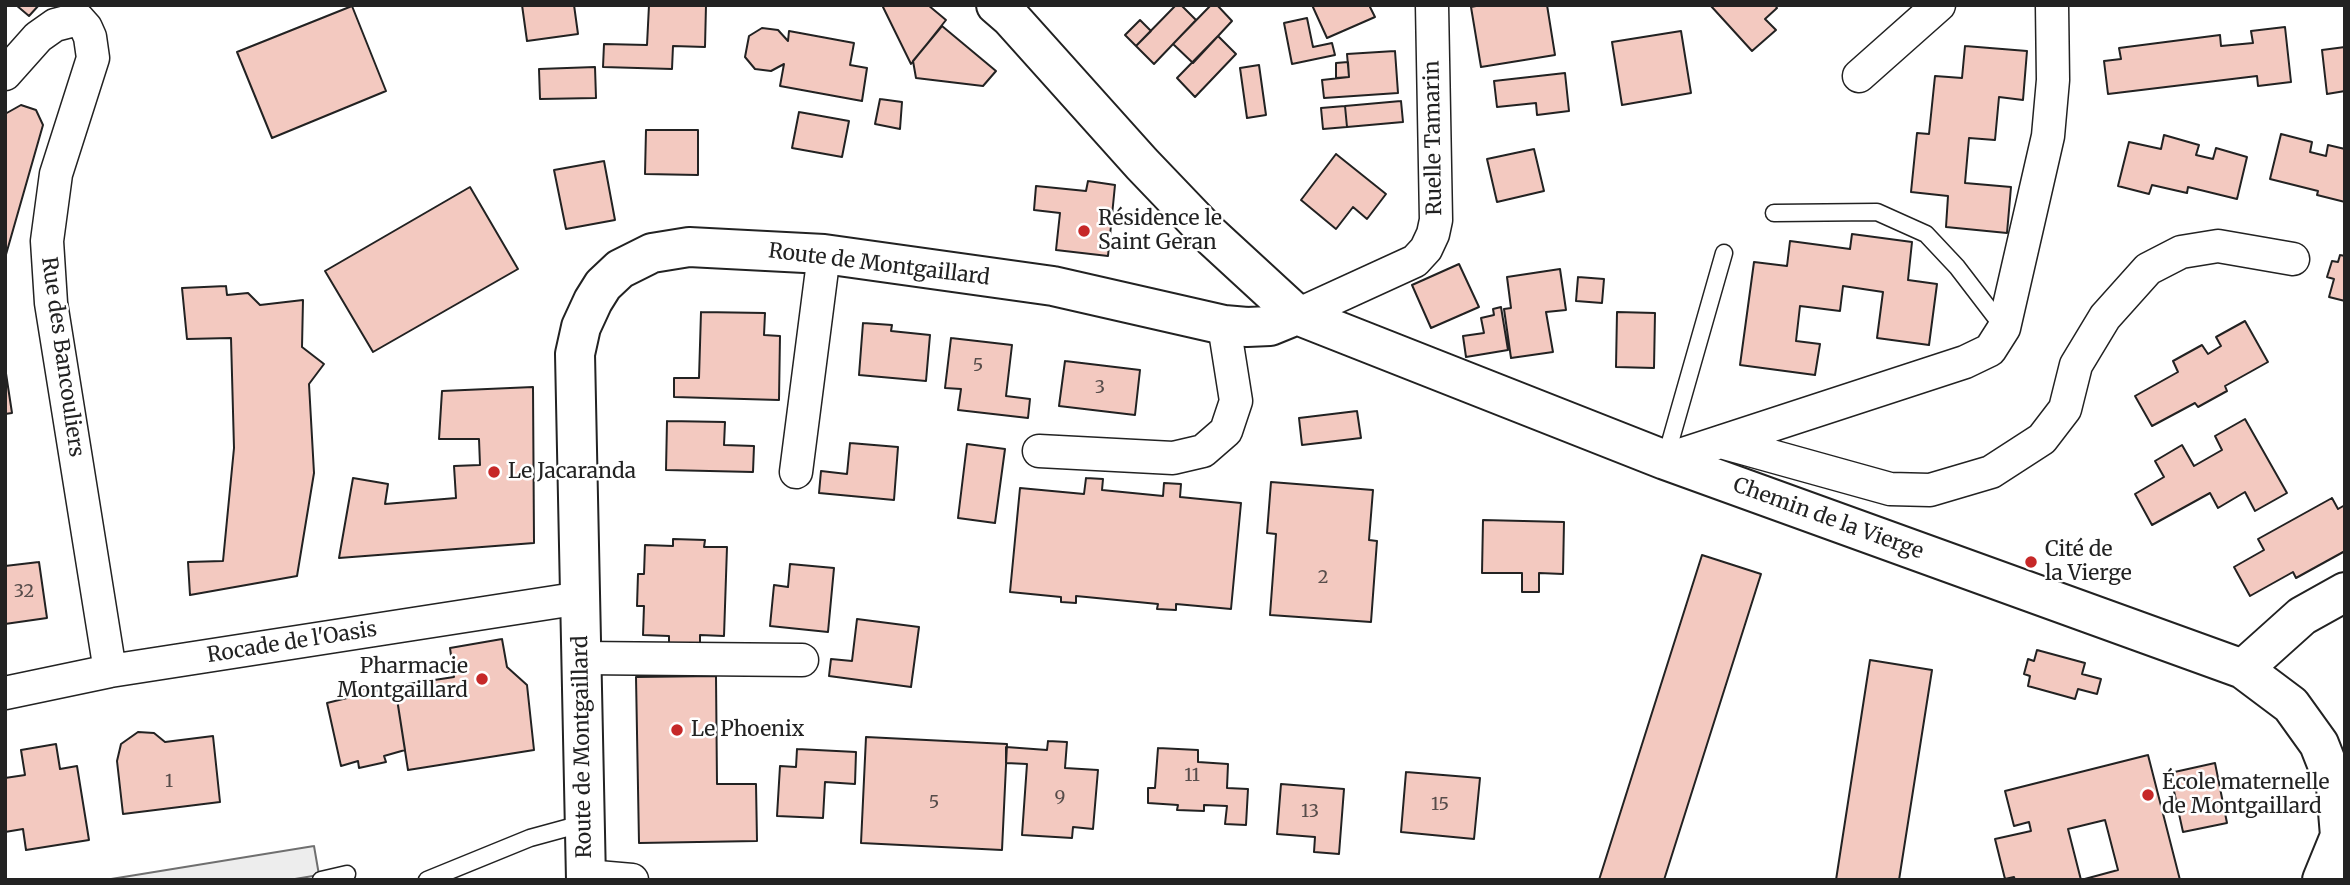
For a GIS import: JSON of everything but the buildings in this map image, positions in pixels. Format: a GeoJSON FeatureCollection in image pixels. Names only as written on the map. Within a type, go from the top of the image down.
{"type":"FeatureCollection","features":[{"type":"Feature","properties":{"kind":"street"},"geometry":{"type":"LineString","coordinates":[[996,5],[1011,18],[1209,234],[1297,315]]}},
{"type":"Feature","properties":{"kind":"street","name":"Ruelle Tamarin"},"geometry":{"type":"LineString","coordinates":[[1297,315],[1415,261],[1426,249],[1433,234],[1436,220],[1432,5]]}},
{"type":"Feature","properties":{"kind":"street"},"geometry":{"type":"LineString","coordinates":[[1859,76],[1939,5]]}},
{"type":"Feature","properties":{"kind":"street"},"geometry":{"type":"LineString","coordinates":[[1665,460],[1965,362],[1990,349],[2004,328],[2048,136],[2053,80],[2052,5]]}},
{"type":"Feature","properties":{"kind":"street","name":"Rue des Bancouliers"},"geometry":{"type":"LineString","coordinates":[[5,74],[38,37],[82,12],[93,58],[56,174],[47,241],[51,303],[110,671]]}},
{"type":"Feature","properties":{"kind":"street"},"geometry":{"type":"LineString","coordinates":[[1721,442],[1890,489],[1930,490],[1991,472],[2042,439],[2065,409],[2076,365],[2105,317],[2148,269],[2181,252],[2218,246],[2293,259]]}},
{"type":"Feature","properties":{"kind":"street","name":"Route de Montgaillard"},"geometry":{"type":"LineString","coordinates":[[586,878],[575,354],[581,327],[593,301],[603,285],[620,269],[652,253],[689,247],[824,254],[1053,286],[1224,325],[1270,326],[1297,315]]}},
{"type":"Feature","properties":{"kind":"street"},"geometry":{"type":"LineString","coordinates":[[796,472],[824,254]]}},
{"type":"Feature","properties":{"kind":"street","name":"Chemin de la Vierge"},"geometry":{"type":"LineString","coordinates":[[1297,315],[1665,460],[2243,668],[2291,705],[2319,744],[2336,786],[2340,836],[2322,880]]}},
{"type":"Feature","properties":{"kind":"street"},"geometry":{"type":"LineString","coordinates":[[1040,451],[1173,458],[1203,451],[1226,431],[1236,401],[1224,325]]}},
{"type":"Feature","properties":{"kind":"street"},"geometry":{"type":"LineString","coordinates":[[2243,668],[2302,615],[2345,592]]}},
{"type":"Feature","properties":{"kind":"street","name":"Rocade de l'Oasis"},"geometry":{"type":"LineString","coordinates":[[5,693],[110,671],[581,598]]}},
{"type":"Feature","properties":{"kind":"street"},"geometry":{"type":"LineString","coordinates":[[581,658],[802,660]]}},
{"type":"Feature","properties":{"kind":"street"},"geometry":{"type":"LineString","coordinates":[[586,878],[632,880]]}},
{"type":"Feature","properties":{"kind":"lane"},"geometry":{"type":"LineString","coordinates":[[1774,213],[1877,212],[1926,234],[1957,267],[2004,328]]}},
{"type":"Feature","properties":{"kind":"lane"},"geometry":{"type":"LineString","coordinates":[[1665,460],[1724,253]]}},
{"type":"Feature","properties":{"kind":"lane"},"geometry":{"type":"LineString","coordinates":[[427,880],[530,838],[585,824]]}},
{"type":"Feature","properties":{"kind":"lane"},"geometry":{"type":"LineString","coordinates":[[321,880],[347,874]]}},
{"type":"Feature","properties":{"kind":"shaded area"},"geometry":{"type":"Polygon","coordinates":[[[314,846],[319,875],[289,880],[105,880],[314,846]]]}},
{"type":"Feature","properties":{"kind":"place","name":"Résidence le Saint Geran"},"geometry":{"type":"Point","coordinates":[1084,231]}},
{"type":"Feature","properties":{"kind":"place","name":"Le Jacaranda"},"geometry":{"type":"Point","coordinates":[494,472]}},
{"type":"Feature","properties":{"kind":"place","name":"Cité de la Vierge"},"geometry":{"type":"Point","coordinates":[2031,562]}},
{"type":"Feature","properties":{"kind":"place","name":"Pharmacie Montgaillard"},"geometry":{"type":"Point","coordinates":[482,679]}},
{"type":"Feature","properties":{"kind":"place","name":"Le Phoenix"},"geometry":{"type":"Point","coordinates":[677,730]}},
{"type":"Feature","properties":{"kind":"place","name":"École maternelle de Montgaillard"},"geometry":{"type":"Point","coordinates":[2148,795]}}]}
